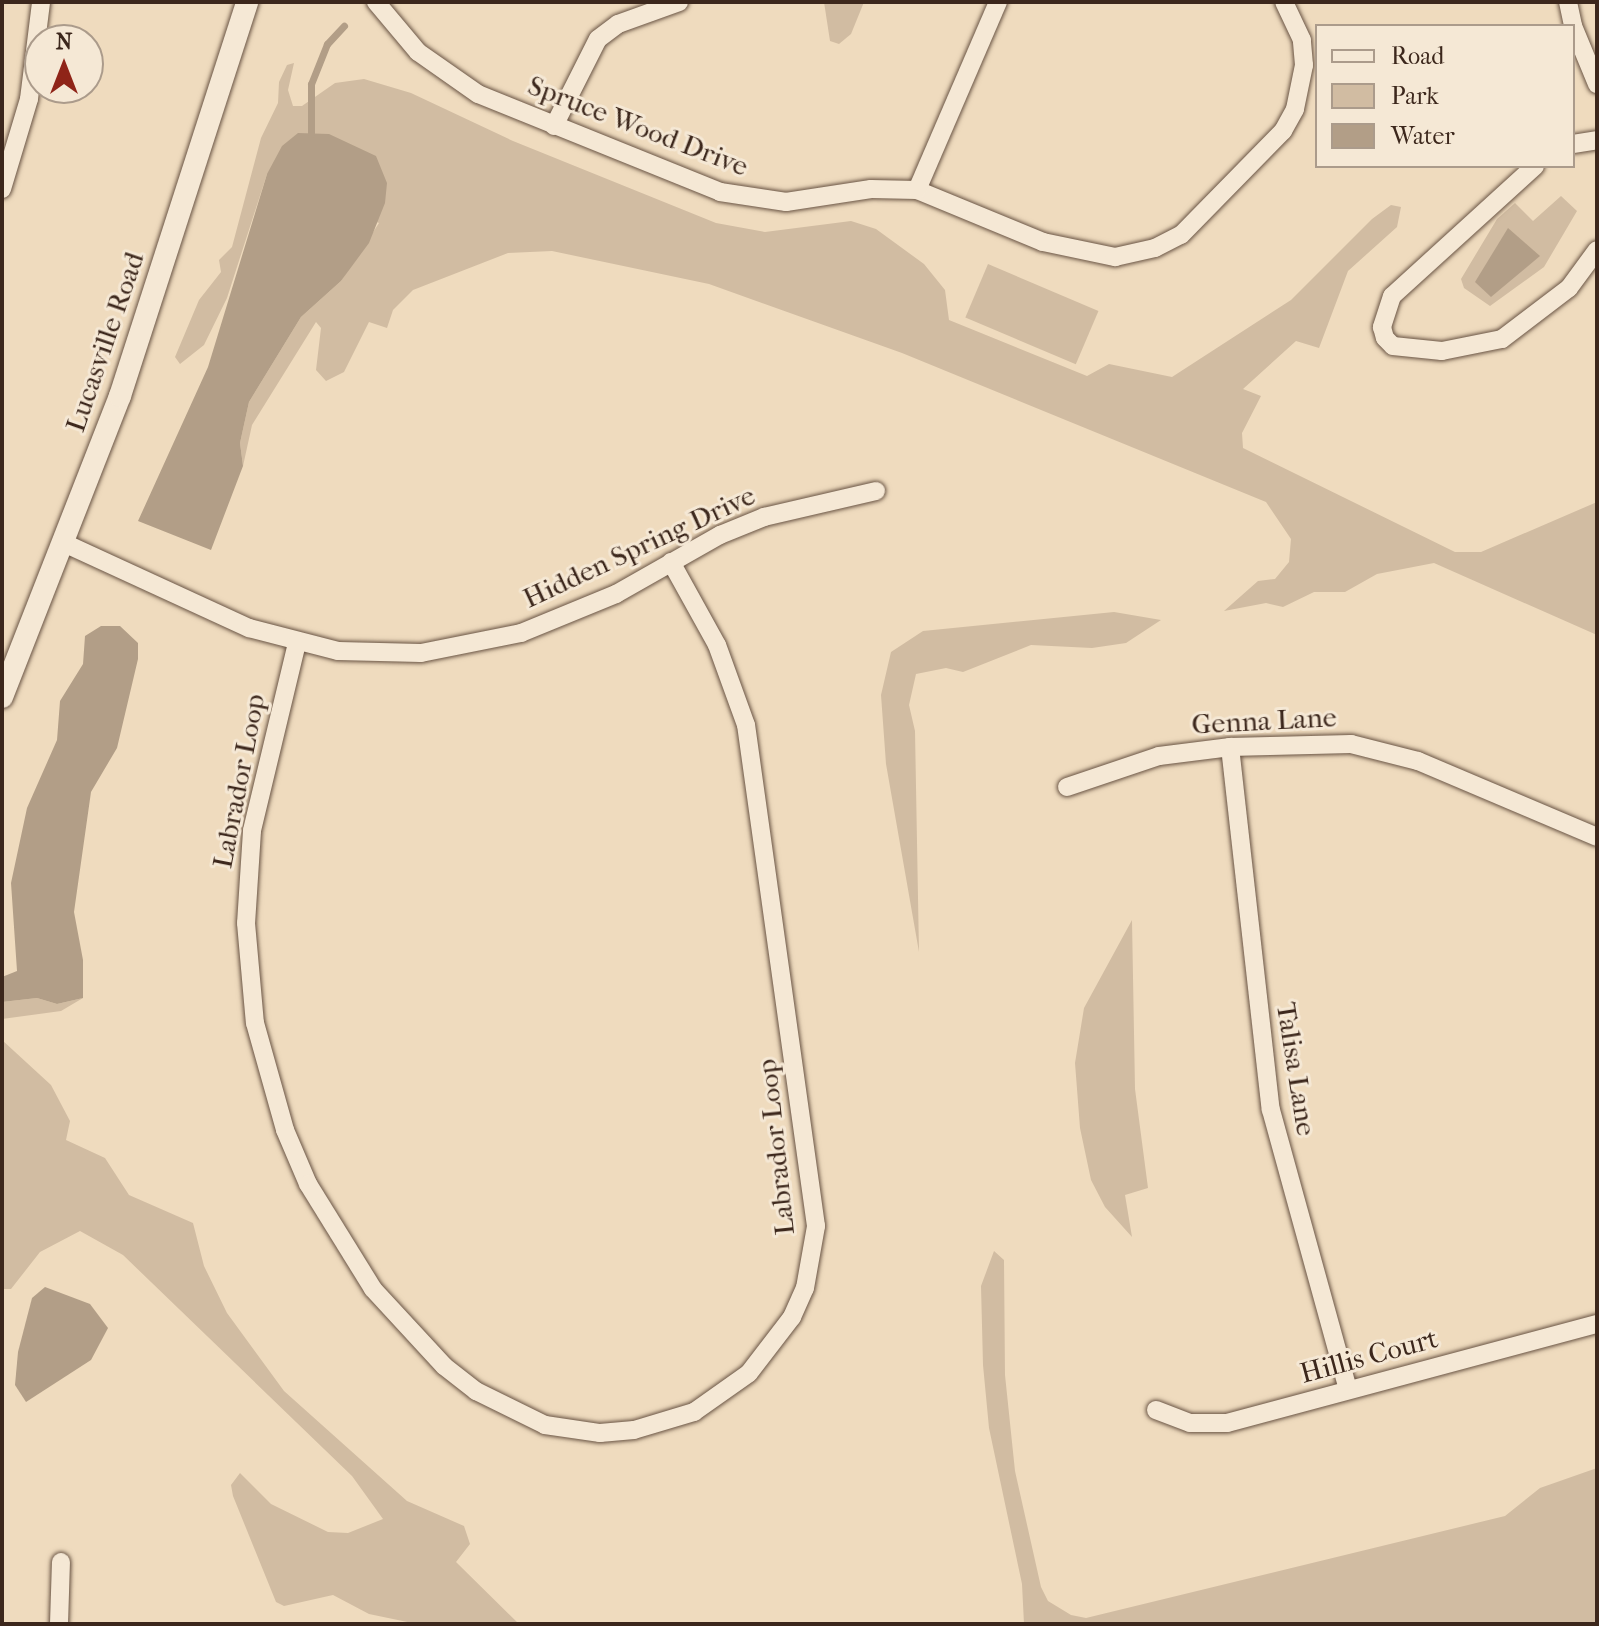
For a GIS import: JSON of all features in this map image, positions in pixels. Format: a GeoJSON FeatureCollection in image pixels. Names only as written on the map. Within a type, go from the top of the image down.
{"type":"FeatureCollection","features":[{"type":"Feature","properties":{"kind":"street"},"geometry":{"type":"LineString","coordinates":[[2,189],[29,99],[41,2]]}},
{"type":"Feature","properties":{"kind":"street","name":"Lucasville Road"},"geometry":{"type":"LineString","coordinates":[[2,697],[64,543],[186,201],[247,2]]}},
{"type":"Feature","properties":{"kind":"street","name":"Spruce Wood Drive"},"geometry":{"type":"LineString","coordinates":[[376,2],[418,52],[447,75],[554,126],[720,192],[753,199],[813,201],[871,189],[917,190],[1078,252],[1128,256],[1155,248],[1203,217],[1283,131],[1295,109],[1304,65],[1302,40],[1284,2]]}},
{"type":"Feature","properties":{"kind":"street"},"geometry":{"type":"LineString","coordinates":[[554,126],[598,39],[618,24],[679,2]]}},
{"type":"Feature","properties":{"kind":"street"},"geometry":{"type":"LineString","coordinates":[[917,190],[998,2]]}},
{"type":"Feature","properties":{"kind":"street"},"geometry":{"type":"LineString","coordinates":[[1568,2],[1573,24]]}},
{"type":"Feature","properties":{"kind":"street"},"geometry":{"type":"LineString","coordinates":[[1575,31],[1597,84]]}},
{"type":"Feature","properties":{"kind":"street"},"geometry":{"type":"LineString","coordinates":[[1575,144],[1597,140]]}},
{"type":"Feature","properties":{"kind":"street"},"geometry":{"type":"LineString","coordinates":[[1533,168],[1392,296],[1382,327],[1385,338],[1393,346],[1442,351],[1502,339],[1569,288],[1597,250]]}},
{"type":"Feature","properties":{"kind":"street","name":"Hidden Spring Drive"},"geometry":{"type":"LineString","coordinates":[[64,543],[249,628],[297,643],[384,654],[472,646],[569,616],[764,517],[876,491]]}},
{"type":"Feature","properties":{"kind":"street","name":"Labrador Loop"},"geometry":{"type":"LineString","coordinates":[[297,643],[252,831],[246,923],[255,1023],[285,1130],[308,1184],[358,1267],[406,1329],[444,1366],[476,1391],[545,1425],[600,1433],[634,1430],[694,1412],[749,1373],[792,1317],[809,1273],[816,1226],[746,725],[717,645],[671,562]]}},
{"type":"Feature","properties":{"kind":"street","name":"Genna Lane"},"geometry":{"type":"LineString","coordinates":[[1067,787],[1159,756],[1230,747],[1313,742],[1389,752],[1597,837]]}},
{"type":"Feature","properties":{"kind":"street","name":"Talisa Lane"},"geometry":{"type":"LineString","coordinates":[[1230,747],[1271,1110],[1348,1390]]}},
{"type":"Feature","properties":{"kind":"street","name":"Hillis Court"},"geometry":{"type":"LineString","coordinates":[[1156,1410],[1190,1423],[1213,1425],[1597,1324]]}},
{"type":"Feature","properties":{"kind":"street"},"geometry":{"type":"LineString","coordinates":[[59,1624],[61,1562]]}},
{"type":"Feature","properties":{"kind":"green space"},"geometry":{"type":"Polygon","coordinates":[[[824,2],[864,2],[851,34],[839,44],[830,41],[824,2]]]}},
{"type":"Feature","properties":{"kind":"green space"},"geometry":{"type":"Polygon","coordinates":[[[294,63],[288,90],[293,106],[302,106],[335,83],[364,79],[411,93],[513,141],[716,223],[765,232],[851,221],[876,229],[924,264],[945,290],[949,320],[1087,376],[1109,364],[1172,377],[1291,300],[1372,219],[1391,205],[1401,207],[1397,227],[1348,271],[1319,348],[1296,341],[1243,389],[1261,396],[1242,433],[1243,448],[1455,552],[1481,552],[1597,502],[1597,635],[1434,563],[1377,574],[1345,592],[1314,592],[1283,607],[1266,603],[1224,611],[1258,581],[1275,579],[1289,562],[1291,539],[1266,502],[902,353],[709,284],[552,251],[508,253],[413,290],[393,310],[387,328],[369,322],[344,372],[326,381],[316,370],[321,328],[316,322],[252,425],[243,466],[240,443],[249,402],[301,317],[341,281],[379,223],[267,174],[227,298],[204,345],[180,364],[175,357],[199,300],[221,272],[219,260],[232,247],[261,138],[278,103],[279,82],[287,65],[294,63]]]}},
{"type":"Feature","properties":{"kind":"green space"},"geometry":{"type":"Polygon","coordinates":[[[1561,196],[1577,211],[1544,267],[1490,306],[1464,288],[1461,279],[1497,219],[1515,203],[1533,221],[1561,196]]]}},
{"type":"Feature","properties":{"kind":"green space"},"geometry":{"type":"Polygon","coordinates":[[[988,264],[1098,311],[1076,364],[965,317],[988,264]]]}},
{"type":"Feature","properties":{"kind":"green space"},"geometry":{"type":"Polygon","coordinates":[[[1114,612],[1161,620],[1126,643],[1092,648],[1031,645],[963,672],[946,668],[916,674],[909,705],[915,731],[919,952],[886,764],[881,695],[891,652],[923,631],[1114,612]]]}},
{"type":"Feature","properties":{"kind":"green space"},"geometry":{"type":"Polygon","coordinates":[[[1132,920],[1135,1089],[1148,1188],[1125,1195],[1132,1237],[1105,1207],[1091,1180],[1080,1128],[1075,1063],[1084,1008],[1132,920]]]}},
{"type":"Feature","properties":{"kind":"green space"},"geometry":{"type":"Polygon","coordinates":[[[37,998],[57,1004],[83,998],[61,1011],[2,1019],[2,1002],[37,998]]]}},
{"type":"Feature","properties":{"kind":"green space"},"geometry":{"type":"Polygon","coordinates":[[[2,1040],[51,1085],[70,1121],[66,1140],[105,1158],[129,1195],[193,1223],[204,1266],[227,1313],[284,1391],[407,1501],[464,1526],[470,1544],[456,1562],[519,1624],[417,1624],[369,1614],[333,1595],[284,1606],[276,1602],[233,1496],[231,1485],[240,1473],[271,1504],[328,1532],[348,1533],[383,1519],[352,1476],[123,1255],[80,1231],[40,1252],[11,1289],[2,1289],[2,1040]]]}},
{"type":"Feature","properties":{"kind":"green space"},"geometry":{"type":"Polygon","coordinates":[[[994,1251],[1004,1260],[1005,1375],[1015,1471],[1041,1587],[1048,1601],[1071,1615],[1086,1618],[1505,1516],[1540,1488],[1597,1468],[1597,1624],[1024,1624],[1022,1584],[989,1428],[983,1365],[981,1286],[994,1251]]]}},
{"type":"Feature","properties":{"kind":"water"},"geometry":{"type":"Polygon","coordinates":[[[298,133],[329,134],[376,156],[387,183],[385,203],[369,243],[341,281],[301,317],[249,402],[240,443],[243,466],[211,550],[138,521],[208,367],[267,174],[282,146],[298,133]]]}},
{"type":"Feature","properties":{"kind":"water"},"geometry":{"type":"Polygon","coordinates":[[[1508,228],[1540,256],[1491,297],[1475,282],[1508,228]]]}},
{"type":"Feature","properties":{"kind":"water"},"geometry":{"type":"Polygon","coordinates":[[[101,626],[120,626],[138,643],[138,659],[117,748],[91,792],[74,912],[83,960],[83,998],[57,1004],[37,998],[2,1002],[2,977],[17,971],[11,883],[27,808],[57,740],[60,701],[83,664],[85,636],[101,626]]]}},
{"type":"Feature","properties":{"kind":"water"},"geometry":{"type":"Polygon","coordinates":[[[45,1287],[90,1304],[108,1328],[91,1360],[26,1402],[15,1385],[18,1352],[32,1298],[45,1287]]]}},
{"type":"Feature","properties":{"kind":"waterway"},"geometry":{"type":"LineString","coordinates":[[311,134],[311,84],[327,44],[344,26]]}}]}
